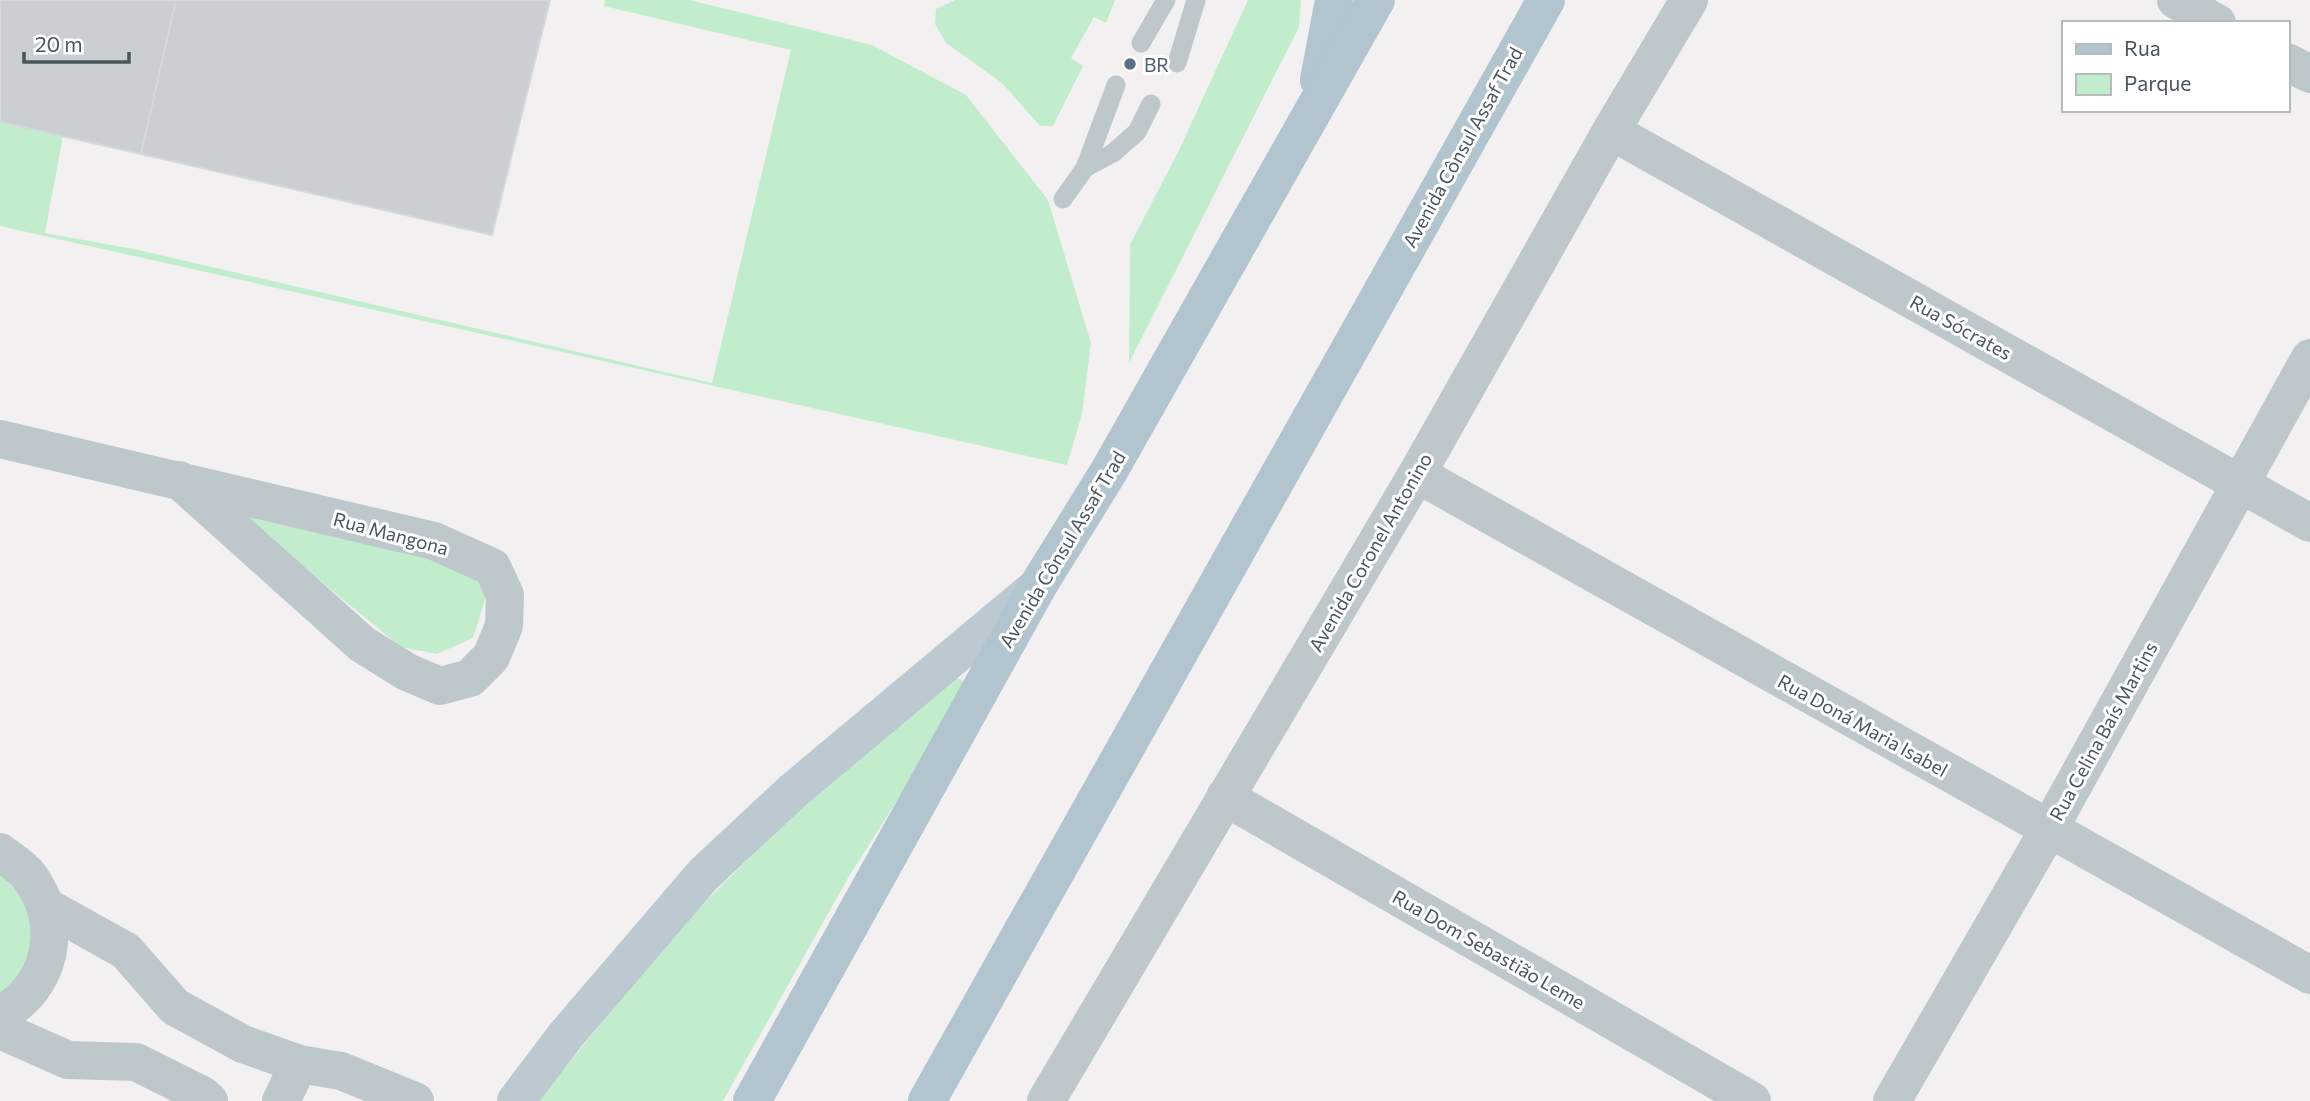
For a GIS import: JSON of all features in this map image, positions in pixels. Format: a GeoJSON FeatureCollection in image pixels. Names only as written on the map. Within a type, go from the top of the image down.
{"type":"FeatureCollection","features":[{"type":"Feature","properties":{"kind":"main road"},"geometry":{"type":"LineString","coordinates":[[1314,110],[1334,0]]}},
{"type":"Feature","properties":{"kind":"main road","name":"Avenida Cônsul Assaf Trad"},"geometry":{"type":"LineString","coordinates":[[752,1101],[1039,584],[1109,471],[1376,0]]}},
{"type":"Feature","properties":{"kind":"main road","name":"Avenida Cônsul Assaf Trad"},"geometry":{"type":"LineString","coordinates":[[927,1101],[1546,0]]}},
{"type":"Feature","properties":{"kind":"street","name":"Avenida Coronel Antonino"},"geometry":{"type":"LineString","coordinates":[[1046,1101],[1416,474],[1611,131],[1689,0]]}},
{"type":"Feature","properties":{"kind":"street"},"geometry":{"type":"LineString","coordinates":[[2175,0],[2213,21]]}},
{"type":"Feature","properties":{"kind":"street"},"geometry":{"type":"LineString","coordinates":[[2289,63],[2310,74]]}},
{"type":"Feature","properties":{"kind":"street","name":"Rua Sócrates"},"geometry":{"type":"LineString","coordinates":[[1611,131],[2310,523]]}},
{"type":"Feature","properties":{"kind":"street","name":"Rua Celina Baís Martins"},"geometry":{"type":"LineString","coordinates":[[1892,1101],[2049,829],[2310,358]]}},
{"type":"Feature","properties":{"kind":"street","name":"Rua Mangona"},"geometry":{"type":"LineString","coordinates":[[0,439],[179,480],[434,541],[492,567],[505,595],[504,626],[491,657],[470,678],[440,686],[407,673],[362,644],[179,480]]}},
{"type":"Feature","properties":{"kind":"street","name":"Rua Doná Maria Isabel"},"geometry":{"type":"LineString","coordinates":[[1416,474],[2310,975]]}},
{"type":"Feature","properties":{"kind":"street"},"geometry":{"type":"LineString","coordinates":[[516,1101],[566,1035],[703,875],[793,791],[1039,584]]}},
{"type":"Feature","properties":{"kind":"street","name":"Rua Dom Sebastião Leme"},"geometry":{"type":"LineString","coordinates":[[1226,797],[1752,1101]]}},
{"type":"Feature","properties":{"kind":"street"},"geometry":{"type":"LineString","coordinates":[[0,852],[28,874],[47,907],[50,943],[40,978],[17,1006],[0,1015]]}},
{"type":"Feature","properties":{"kind":"street"},"geometry":{"type":"LineString","coordinates":[[47,907],[341,1071],[415,1101]]}},
{"type":"Feature","properties":{"kind":"street"},"geometry":{"type":"LineString","coordinates":[[126,951],[175,1007],[243,1044],[299,1064],[341,1071]]}},
{"type":"Feature","properties":{"kind":"street"},"geometry":{"type":"LineString","coordinates":[[0,1030],[68,1060],[136,1062],[209,1101]]}},
{"type":"Feature","properties":{"kind":"street"},"geometry":{"type":"LineString","coordinates":[[281,1101],[299,1064]]}},
{"type":"Feature","properties":{"kind":"lane"},"geometry":{"type":"LineString","coordinates":[[1141,43],[1166,0]]}},
{"type":"Feature","properties":{"kind":"lane"},"geometry":{"type":"LineString","coordinates":[[1177,63],[1196,0]]}},
{"type":"Feature","properties":{"kind":"lane"},"geometry":{"type":"LineString","coordinates":[[1063,199],[1085,168],[1116,85]]}},
{"type":"Feature","properties":{"kind":"lane"},"geometry":{"type":"LineString","coordinates":[[1085,168],[1113,153],[1137,132],[1151,104]]}},
{"type":"Feature","properties":{"kind":"green space"},"geometry":{"type":"Polygon","coordinates":[[[605,0],[690,0],[872,45],[966,95],[1048,200],[1091,343],[1082,414],[1067,465],[0,226],[0,122],[63,136],[45,233],[134,249],[712,383],[791,50],[604,6],[605,0]]]}},
{"type":"Feature","properties":{"kind":"green space"},"geometry":{"type":"Polygon","coordinates":[[[955,0],[1115,0],[1106,23],[1094,17],[1071,58],[1083,66],[1053,126],[1040,126],[1002,83],[946,43],[935,24],[936,9],[955,0]]]}},
{"type":"Feature","properties":{"kind":"green space"},"geometry":{"type":"Polygon","coordinates":[[[1248,0],[1301,0],[1299,27],[1129,363],[1130,245],[1180,148],[1248,0]]]}},
{"type":"Feature","properties":{"kind":"green space"},"geometry":{"type":"Polygon","coordinates":[[[239,514],[420,549],[471,571],[486,597],[473,638],[437,654],[401,647],[239,514]]]}},
{"type":"Feature","properties":{"kind":"green space"},"geometry":{"type":"Polygon","coordinates":[[[952,677],[962,680],[965,686],[964,694],[848,878],[723,1101],[538,1101],[676,931],[829,779],[952,677]]]}},
{"type":"Feature","properties":{"kind":"green space"},"geometry":{"type":"Polygon","coordinates":[[[0,870],[33,908],[28,972],[0,1001],[0,870]]]}},
{"type":"Feature","properties":{"kind":"building"},"geometry":{"type":"Polygon","coordinates":[[[0,0],[176,0],[141,154],[0,122],[0,0]]]}},
{"type":"Feature","properties":{"kind":"building"},"geometry":{"type":"Polygon","coordinates":[[[176,0],[550,0],[492,235],[141,154],[176,0]]]}},
{"type":"Feature","properties":{"kind":"place","name":"BR"},"geometry":{"type":"Point","coordinates":[1130,64]}}]}
